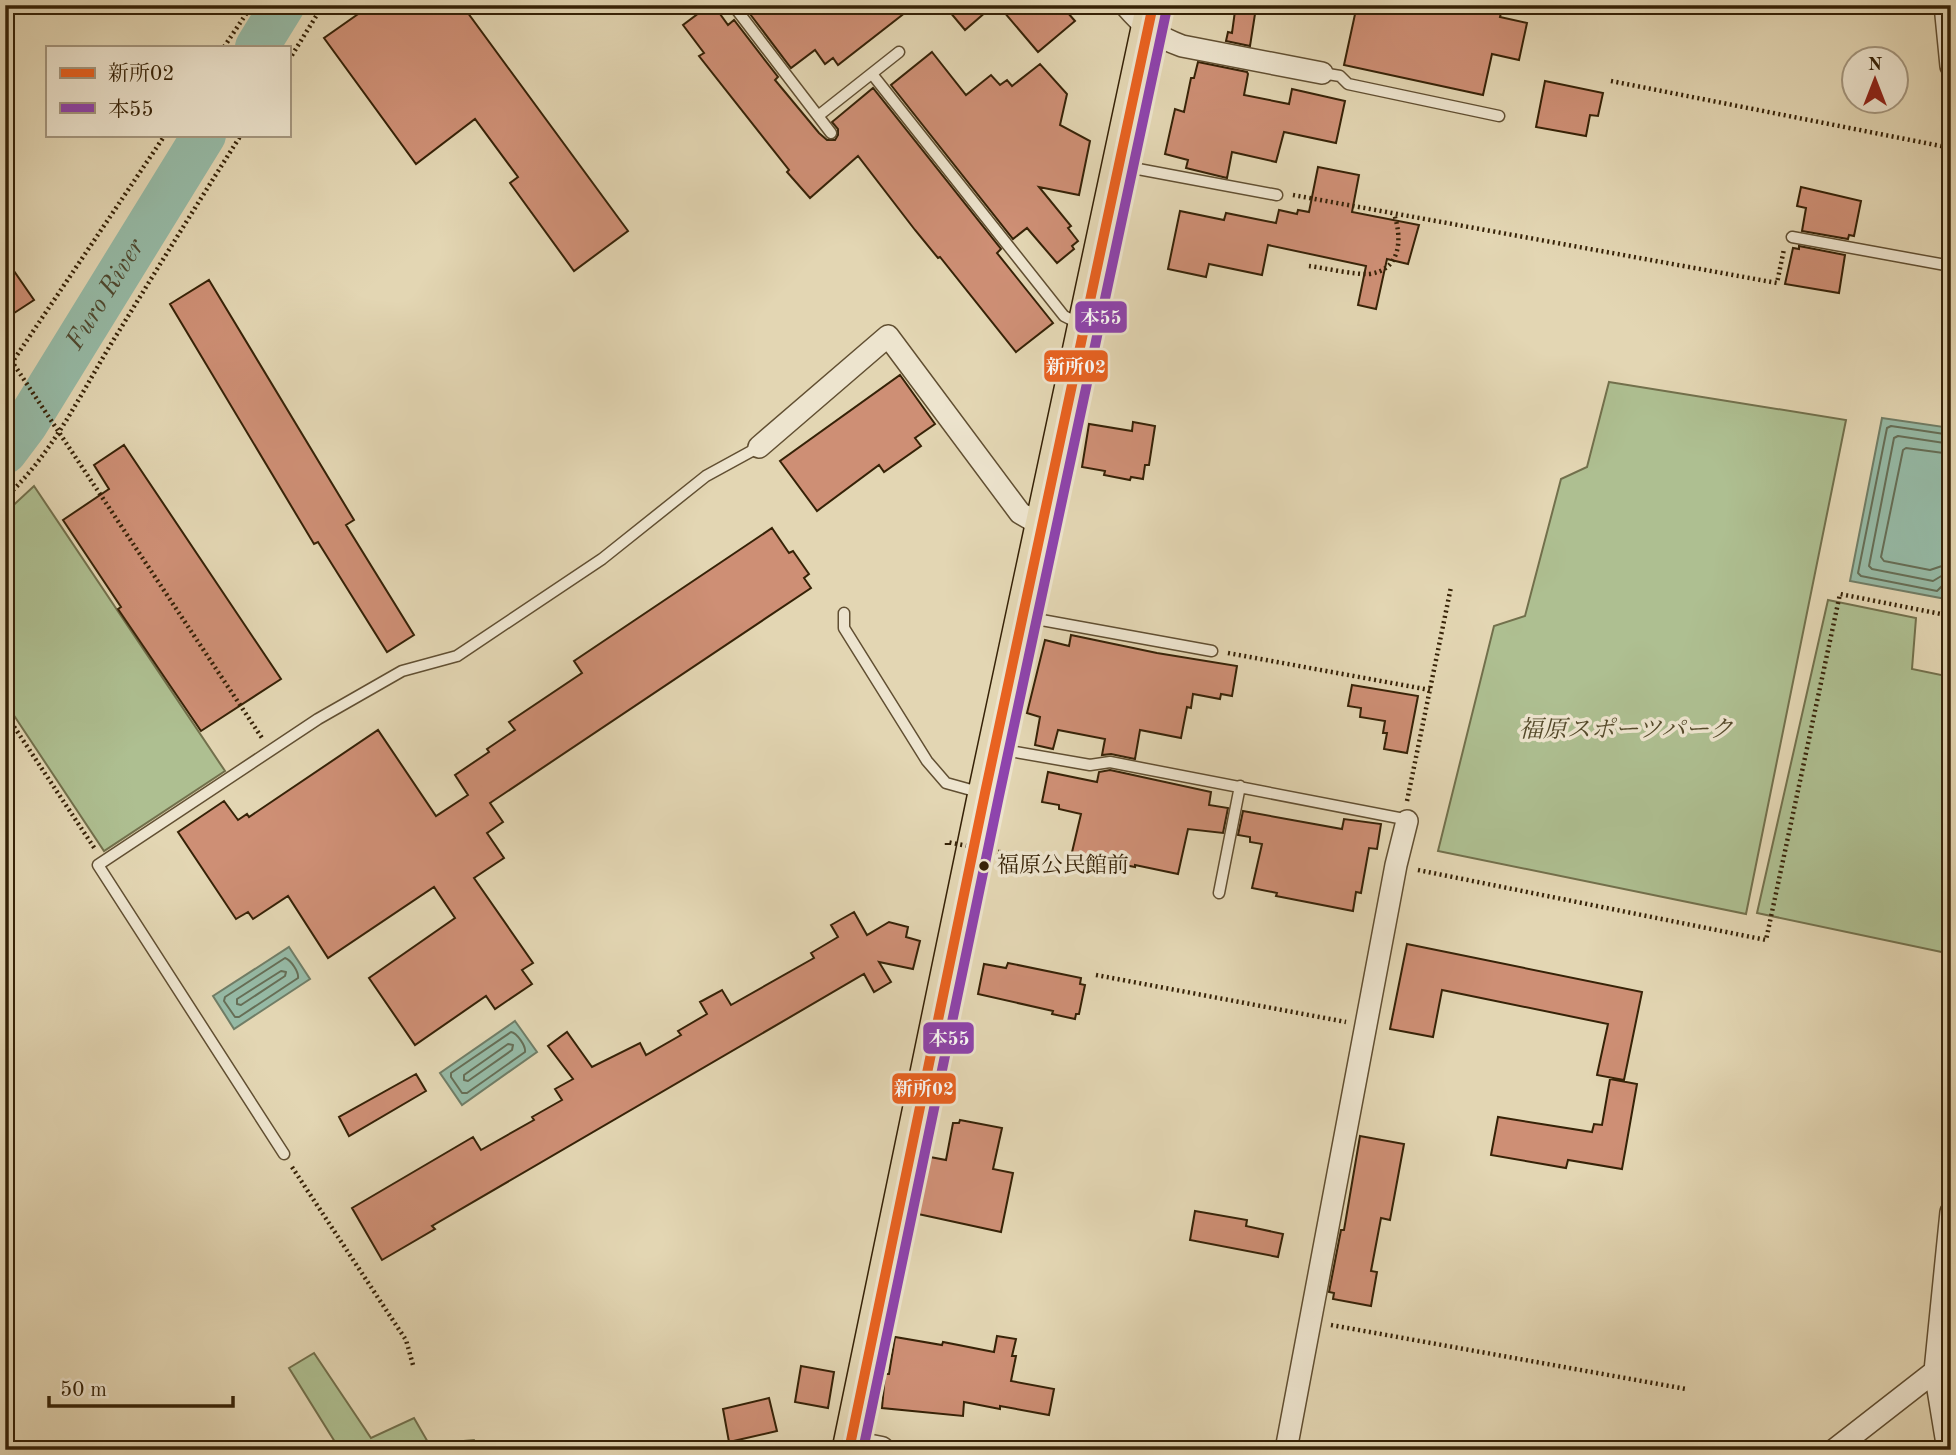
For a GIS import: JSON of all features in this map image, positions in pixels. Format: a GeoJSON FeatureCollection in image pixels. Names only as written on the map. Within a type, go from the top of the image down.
{"type":"FeatureCollection","features":[{"type":"Feature","properties":{"kind":"main road"},"geometry":{"type":"LineString","coordinates":[[860,1448],[985,793],[1150,18]]}},
{"type":"Feature","properties":{"kind":"street"},"geometry":{"type":"LineString","coordinates":[[1125,5],[1150,18],[1161,39],[1182,46],[1322,73]]}},
{"type":"Feature","properties":{"kind":"street"},"geometry":{"type":"LineString","coordinates":[[1945,5],[1951,66]]}},
{"type":"Feature","properties":{"kind":"street"},"geometry":{"type":"LineString","coordinates":[[759,447],[888,336],[1020,513],[1032,520],[1044,522]]}},
{"type":"Feature","properties":{"kind":"street"},"geometry":{"type":"LineString","coordinates":[[1286,1450],[1405,820]]}},
{"type":"Feature","properties":{"kind":"street"},"geometry":{"type":"LineString","coordinates":[[1948,1450],[1943,1365],[1951,1212]]}},
{"type":"Feature","properties":{"kind":"street"},"geometry":{"type":"LineString","coordinates":[[1834,1450],[1943,1365]]}},
{"type":"Feature","properties":{"kind":"lane"},"geometry":{"type":"LineString","coordinates":[[733,5],[831,133]]}},
{"type":"Feature","properties":{"kind":"lane"},"geometry":{"type":"LineString","coordinates":[[818,116],[899,52]]}},
{"type":"Feature","properties":{"kind":"lane"},"geometry":{"type":"LineString","coordinates":[[1322,73],[1340,76],[1348,85],[1499,116]]}},
{"type":"Feature","properties":{"kind":"lane"},"geometry":{"type":"LineString","coordinates":[[872,74],[1065,316],[1084,326]]}},
{"type":"Feature","properties":{"kind":"lane"},"geometry":{"type":"LineString","coordinates":[[1119,165],[1277,195]]}},
{"type":"Feature","properties":{"kind":"lane"},"geometry":{"type":"LineString","coordinates":[[1792,237],[1951,266]]}},
{"type":"Feature","properties":{"kind":"lane"},"geometry":{"type":"LineString","coordinates":[[284,1154],[97,865],[318,719],[402,671],[457,656],[602,559],[706,476],[759,447]]}},
{"type":"Feature","properties":{"kind":"lane"},"geometry":{"type":"LineString","coordinates":[[844,612],[844,628],[927,761],[946,783],[985,793]]}},
{"type":"Feature","properties":{"kind":"lane"},"geometry":{"type":"LineString","coordinates":[[1022,617],[1212,651]]}},
{"type":"Feature","properties":{"kind":"lane"},"geometry":{"type":"LineString","coordinates":[[995,748],[1090,765],[1110,762],[1405,820]]}},
{"type":"Feature","properties":{"kind":"lane"},"geometry":{"type":"LineString","coordinates":[[1219,893],[1240,786]]}},
{"type":"Feature","properties":{"kind":"path"},"geometry":{"type":"LineString","coordinates":[[225,46],[252,5]]}},
{"type":"Feature","properties":{"kind":"path"},"geometry":{"type":"LineString","coordinates":[[290,58],[323,5]]}},
{"type":"Feature","properties":{"kind":"path"},"geometry":{"type":"LineString","coordinates":[[1611,81],[1951,148]]}},
{"type":"Feature","properties":{"kind":"path"},"geometry":{"type":"LineString","coordinates":[[5,373],[164,136]]}},
{"type":"Feature","properties":{"kind":"path"},"geometry":{"type":"LineString","coordinates":[[5,498],[23,481],[57,439],[240,136]]}},
{"type":"Feature","properties":{"kind":"path"},"geometry":{"type":"LineString","coordinates":[[1277,195],[1290,194],[1777,283],[1785,243],[1792,237]]}},
{"type":"Feature","properties":{"kind":"path"},"geometry":{"type":"LineString","coordinates":[[1309,266],[1369,274],[1385,268],[1397,254],[1400,232],[1394,214]]}},
{"type":"Feature","properties":{"kind":"path"},"geometry":{"type":"LineString","coordinates":[[5,351],[271,751]]}},
{"type":"Feature","properties":{"kind":"path"},"geometry":{"type":"LineString","coordinates":[[1405,820],[1451,587]]}},
{"type":"Feature","properties":{"kind":"path"},"geometry":{"type":"LineString","coordinates":[[1396,865],[1766,940],[1840,594],[1951,616]]}},
{"type":"Feature","properties":{"kind":"path"},"geometry":{"type":"LineString","coordinates":[[1212,651],[1247,655],[1430,690]]}},
{"type":"Feature","properties":{"kind":"path"},"geometry":{"type":"LineString","coordinates":[[5,713],[103,862]]}},
{"type":"Feature","properties":{"kind":"path"},"geometry":{"type":"LineString","coordinates":[[947,845],[947,842],[1021,857],[1020,864],[998,860]]}},
{"type":"Feature","properties":{"kind":"path"},"geometry":{"type":"LineString","coordinates":[[1096,975],[1367,1026]]}},
{"type":"Feature","properties":{"kind":"path"},"geometry":{"type":"LineString","coordinates":[[284,1154],[406,1340],[413,1365]]}},
{"type":"Feature","properties":{"kind":"path"},"geometry":{"type":"LineString","coordinates":[[1309,1321],[1686,1389]]}},
{"type":"Feature","properties":{"kind":"green space","name":"福原スポーツパーク"},"geometry":{"type":"Polygon","coordinates":[[[1609,382],[1846,420],[1746,914],[1438,851],[1494,626],[1525,616],[1561,479],[1587,467],[1609,382]]]}},
{"type":"Feature","properties":{"kind":"green space"},"geometry":{"type":"Polygon","coordinates":[[[34,486],[225,771],[104,851],[5,702],[5,513],[34,486]]]}},
{"type":"Feature","properties":{"kind":"green space"},"geometry":{"type":"Polygon","coordinates":[[[1828,600],[1916,618],[1912,669],[1951,677],[1951,954],[1757,913],[1828,600]]]}},
{"type":"Feature","properties":{"kind":"green space"},"geometry":{"type":"Polygon","coordinates":[[[314,1353],[371,1438],[414,1418],[429,1444],[474,1440],[480,1450],[340,1450],[289,1368],[314,1353]]]}},
{"type":"Feature","properties":{"kind":"water"},"geometry":{"type":"Polygon","coordinates":[[[1882,418],[1951,428],[1951,589],[1948,589],[1946,599],[1850,581],[1882,418]]]}},
{"type":"Feature","properties":{"kind":"water"},"geometry":{"type":"Polygon","coordinates":[[[289,947],[310,979],[234,1029],[213,996],[289,947]]]}},
{"type":"Feature","properties":{"kind":"water"},"geometry":{"type":"Polygon","coordinates":[[[515,1021],[537,1052],[462,1105],[440,1073],[515,1021]]]}},
{"type":"Feature","properties":{"kind":"building"},"geometry":{"type":"Polygon","coordinates":[[[371,5],[462,5],[628,231],[574,271],[510,183],[518,177],[475,119],[416,164],[324,38],[371,5]]]}},
{"type":"Feature","properties":{"kind":"building"},"geometry":{"type":"Polygon","coordinates":[[[754,5],[915,5],[838,65],[833,58],[825,64],[815,50],[791,68],[747,10],[754,5]]]}},
{"type":"Feature","properties":{"kind":"building"},"geometry":{"type":"Polygon","coordinates":[[[944,5],[994,5],[965,30],[944,5]]]}},
{"type":"Feature","properties":{"kind":"building"},"geometry":{"type":"Polygon","coordinates":[[[998,5],[1061,5],[1075,21],[1038,52],[998,5]]]}},
{"type":"Feature","properties":{"kind":"building"},"geometry":{"type":"Polygon","coordinates":[[[1357,5],[1503,5],[1500,17],[1527,23],[1519,60],[1492,54],[1483,95],[1344,65],[1357,5]]]}},
{"type":"Feature","properties":{"kind":"building"},"geometry":{"type":"Polygon","coordinates":[[[707,7],[710,11],[715,7],[728,25],[734,20],[778,77],[775,80],[827,140],[835,140],[838,135],[838,129],[832,122],[873,88],[1001,249],[997,253],[1053,323],[1016,352],[858,156],[810,198],[787,172],[789,170],[699,56],[704,53],[683,25],[707,7]]]}},
{"type":"Feature","properties":{"kind":"building"},"geometry":{"type":"Polygon","coordinates":[[[1235,11],[1255,14],[1250,46],[1226,41],[1228,32],[1232,33],[1235,11]]]}},
{"type":"Feature","properties":{"kind":"building"},"geometry":{"type":"Polygon","coordinates":[[[932,52],[966,95],[991,75],[1000,85],[1007,80],[1012,86],[1040,64],[1067,94],[1060,125],[1090,141],[1079,195],[1039,187],[1071,226],[1068,228],[1078,241],[1072,246],[1074,249],[1057,263],[1027,228],[1013,239],[891,85],[932,52]]]}},
{"type":"Feature","properties":{"kind":"building"},"geometry":{"type":"Polygon","coordinates":[[[1198,62],[1247,72],[1244,95],[1289,104],[1292,89],[1345,101],[1336,143],[1284,132],[1276,162],[1232,152],[1227,178],[1186,168],[1188,160],[1165,154],[1175,109],[1184,112],[1191,78],[1194,78],[1198,62]]]}},
{"type":"Feature","properties":{"kind":"building"},"geometry":{"type":"Polygon","coordinates":[[[1545,81],[1603,93],[1598,116],[1590,115],[1586,136],[1536,127],[1545,81]]]}},
{"type":"Feature","properties":{"kind":"building"},"geometry":{"type":"Polygon","coordinates":[[[1318,167],[1359,175],[1352,212],[1419,225],[1408,264],[1387,259],[1376,309],[1358,305],[1366,266],[1268,245],[1262,275],[1209,264],[1206,277],[1168,269],[1180,211],[1224,220],[1226,213],[1276,223],[1279,210],[1297,214],[1298,210],[1309,212],[1318,167]]]}},
{"type":"Feature","properties":{"kind":"building"},"geometry":{"type":"Polygon","coordinates":[[[1801,187],[1861,201],[1854,236],[1849,235],[1848,239],[1802,231],[1806,208],[1797,206],[1801,187]]]}},
{"type":"Feature","properties":{"kind":"building"},"geometry":{"type":"Polygon","coordinates":[[[1799,246],[1845,255],[1839,293],[1785,284],[1793,248],[1799,249],[1799,246]]]}},
{"type":"Feature","properties":{"kind":"building"},"geometry":{"type":"Polygon","coordinates":[[[5,258],[34,300],[5,319],[5,258]]]}},
{"type":"Feature","properties":{"kind":"building"},"geometry":{"type":"Polygon","coordinates":[[[209,280],[354,520],[346,525],[414,635],[387,652],[318,542],[314,544],[170,304],[209,280]]]}},
{"type":"Feature","properties":{"kind":"building"},"geometry":{"type":"Polygon","coordinates":[[[900,375],[935,424],[915,438],[921,446],[884,472],[879,465],[817,511],[780,461],[900,375]]]}},
{"type":"Feature","properties":{"kind":"building"},"geometry":{"type":"Polygon","coordinates":[[[1133,422],[1155,426],[1149,465],[1145,465],[1143,479],[1131,477],[1130,480],[1104,475],[1105,471],[1082,467],[1089,424],[1132,431],[1133,422]]]}},
{"type":"Feature","properties":{"kind":"building"},"geometry":{"type":"Polygon","coordinates":[[[124,445],[281,679],[201,731],[118,609],[121,607],[63,520],[109,489],[94,465],[124,445]]]}},
{"type":"Feature","properties":{"kind":"building"},"geometry":{"type":"Polygon","coordinates":[[[772,528],[789,553],[793,551],[809,574],[804,578],[811,588],[490,803],[503,822],[487,833],[504,858],[474,878],[533,963],[522,970],[532,984],[495,1009],[486,996],[415,1045],[369,978],[455,918],[434,887],[328,958],[288,896],[253,919],[248,912],[236,919],[178,832],[224,801],[238,820],[247,814],[249,817],[378,730],[436,816],[468,795],[455,775],[515,730],[509,722],[582,673],[574,661],[772,528]]]}},
{"type":"Feature","properties":{"kind":"building"},"geometry":{"type":"Polygon","coordinates":[[[1071,635],[1237,666],[1232,696],[1221,694],[1220,699],[1193,694],[1191,708],[1187,707],[1181,738],[1140,730],[1135,759],[1102,755],[1105,739],[1058,730],[1053,749],[1035,745],[1040,717],[1027,713],[1045,640],[1069,646],[1071,635]]]}},
{"type":"Feature","properties":{"kind":"building"},"geometry":{"type":"Polygon","coordinates":[[[1352,685],[1418,696],[1407,753],[1384,749],[1387,733],[1383,733],[1385,721],[1360,717],[1361,708],[1348,706],[1352,685]]]}},
{"type":"Feature","properties":{"kind":"building"},"geometry":{"type":"Polygon","coordinates":[[[1110,770],[1211,792],[1209,805],[1228,808],[1223,833],[1188,829],[1178,874],[1108,862],[1105,873],[1069,865],[1081,814],[1059,809],[1059,805],[1042,802],[1048,772],[1097,782],[1099,772],[1110,770]]]}},
{"type":"Feature","properties":{"kind":"building"},"geometry":{"type":"Polygon","coordinates":[[[1243,811],[1342,829],[1344,819],[1381,824],[1377,849],[1369,848],[1361,893],[1356,892],[1353,911],[1276,896],[1277,893],[1252,888],[1262,844],[1250,842],[1250,837],[1238,835],[1243,811]]]}},
{"type":"Feature","properties":{"kind":"building"},"geometry":{"type":"Polygon","coordinates":[[[854,912],[867,935],[889,922],[908,927],[906,937],[920,941],[913,969],[879,962],[891,982],[874,992],[864,974],[432,1226],[435,1229],[382,1260],[352,1208],[473,1137],[481,1150],[534,1120],[532,1117],[562,1100],[555,1089],[573,1079],[548,1046],[567,1032],[592,1067],[640,1043],[646,1055],[681,1035],[678,1031],[707,1014],[700,1002],[722,990],[731,1005],[814,958],[811,953],[838,937],[831,925],[854,912]]]}},
{"type":"Feature","properties":{"kind":"building"},"geometry":{"type":"Polygon","coordinates":[[[1407,944],[1642,992],[1624,1080],[1597,1075],[1608,1024],[1442,990],[1433,1037],[1390,1029],[1407,944]]]}},
{"type":"Feature","properties":{"kind":"building"},"geometry":{"type":"Polygon","coordinates":[[[1008,963],[1081,978],[1080,984],[1085,985],[1079,1014],[1076,1014],[1075,1019],[1052,1014],[1053,1011],[978,994],[984,964],[1006,968],[1008,963]]]}},
{"type":"Feature","properties":{"kind":"building"},"geometry":{"type":"Polygon","coordinates":[[[416,1074],[426,1091],[349,1136],[339,1117],[416,1074]]]}},
{"type":"Feature","properties":{"kind":"building"},"geometry":{"type":"Polygon","coordinates":[[[1610,1079],[1637,1084],[1622,1169],[1568,1160],[1566,1168],[1491,1155],[1498,1117],[1592,1132],[1594,1124],[1602,1125],[1610,1079]]]}},
{"type":"Feature","properties":{"kind":"building"},"geometry":{"type":"Polygon","coordinates":[[[960,1120],[1002,1128],[993,1169],[1013,1173],[1001,1232],[918,1214],[930,1157],[946,1160],[953,1123],[959,1123],[960,1120]]]}},
{"type":"Feature","properties":{"kind":"building"},"geometry":{"type":"Polygon","coordinates":[[[1360,1136],[1404,1144],[1390,1220],[1381,1218],[1371,1271],[1377,1272],[1371,1306],[1333,1299],[1334,1293],[1329,1292],[1341,1230],[1344,1230],[1360,1136]]]}},
{"type":"Feature","properties":{"kind":"building"},"geometry":{"type":"Polygon","coordinates":[[[1195,1211],[1247,1220],[1246,1226],[1283,1234],[1278,1257],[1190,1240],[1195,1211]]]}},
{"type":"Feature","properties":{"kind":"building"},"geometry":{"type":"Polygon","coordinates":[[[997,1336],[1016,1339],[1011,1381],[1054,1389],[1049,1415],[964,1402],[963,1416],[882,1408],[885,1374],[889,1374],[895,1337],[942,1345],[943,1342],[994,1352],[997,1336]]]}},
{"type":"Feature","properties":{"kind":"building"},"geometry":{"type":"Polygon","coordinates":[[[801,1366],[834,1372],[828,1408],[795,1402],[801,1366]]]}},
{"type":"Feature","properties":{"kind":"building"},"geometry":{"type":"Polygon","coordinates":[[[769,1398],[777,1431],[729,1442],[723,1409],[769,1398]]]}},
{"type":"Feature","properties":{"kind":"waterway","name":"Furo River"},"geometry":{"type":"LineString","coordinates":[[258,46],[283,5]]}},
{"type":"Feature","properties":{"kind":"waterway","name":"Furo River"},"geometry":{"type":"LineString","coordinates":[[5,452],[26,424],[203,136]]}},
{"type":"Feature","properties":{"kind":"transit line","name":"新所02"},"geometry":{"type":"LineString","coordinates":[[849,1450],[985,793],[1153,5]]}},
{"type":"Feature","properties":{"kind":"transit line","name":"本55"},"geometry":{"type":"LineString","coordinates":[[863,1450],[1167,8]]}},
{"type":"Feature","properties":{"kind":"place","name":"福原公民館前"},"geometry":{"type":"Point","coordinates":[984,866]}}]}
